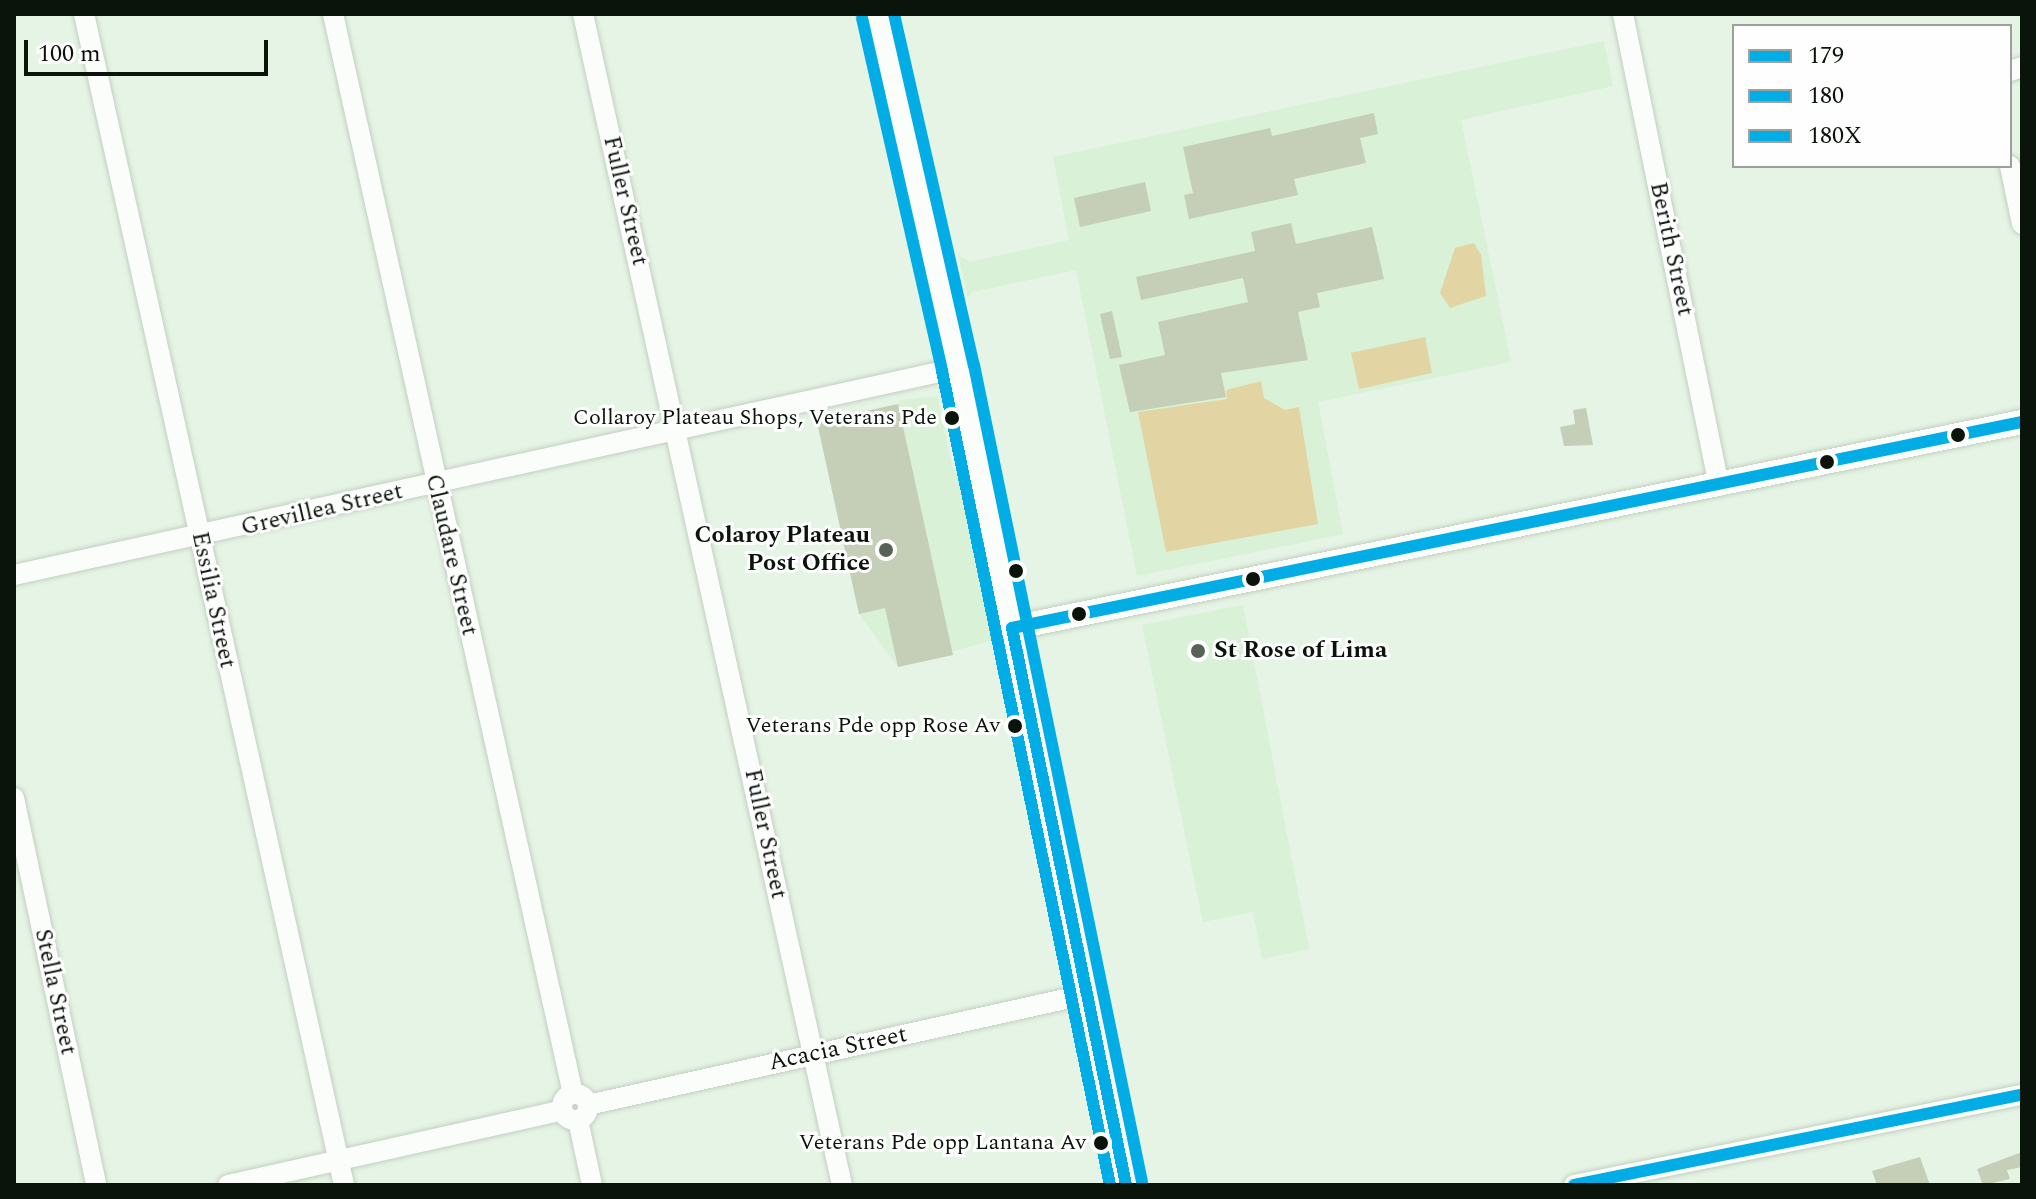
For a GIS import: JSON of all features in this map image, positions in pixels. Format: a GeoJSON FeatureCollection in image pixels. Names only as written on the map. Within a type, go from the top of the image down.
{"type":"FeatureCollection","features":[{"type":"Feature","properties":{"kind":"street","name":"Essilia Street"},"geometry":{"type":"LineString","coordinates":[[84,14],[344,1185]]}},
{"type":"Feature","properties":{"kind":"street","name":"Claudare Street"},"geometry":{"type":"LineString","coordinates":[[333,14],[592,1185]]}},
{"type":"Feature","properties":{"kind":"street","name":"Fuller Street"},"geometry":{"type":"LineString","coordinates":[[583,14],[842,1185]]}},
{"type":"Feature","properties":{"kind":"street"},"geometry":{"type":"LineString","coordinates":[[878,14],[958,368],[1126,1185]]}},
{"type":"Feature","properties":{"kind":"street","name":"Berith Street"},"geometry":{"type":"LineString","coordinates":[[1623,14],[1719,484]]}},
{"type":"Feature","properties":{"kind":"street"},"geometry":{"type":"LineString","coordinates":[[2010,168],[2022,224]]}},
{"type":"Feature","properties":{"kind":"street","name":"Grevillea Street"},"geometry":{"type":"LineString","coordinates":[[14,575],[199,537],[958,368]]}},
{"type":"Feature","properties":{"kind":"street"},"geometry":{"type":"LineString","coordinates":[[1012,628],[2022,422]]}},
{"type":"Feature","properties":{"kind":"street","name":"Stella Street"},"geometry":{"type":"LineString","coordinates":[[14,798],[96,1185]]}},
{"type":"Feature","properties":{"kind":"street","name":"Acacia Street"},"geometry":{"type":"LineString","coordinates":[[228,1185],[1088,994]]}},
{"type":"Feature","properties":{"kind":"street"},"geometry":{"type":"LineString","coordinates":[[1574,1185],[2022,1095]]}},
{"type":"Feature","properties":{"kind":"shaded area"},"geometry":{"type":"Polygon","coordinates":[[[1604,41],[1613,86],[1461,120],[1511,362],[1318,402],[1343,534],[1137,576],[1076,270],[972,292],[968,298],[958,254],[969,262],[1069,240],[1053,157],[1604,41]]]}},
{"type":"Feature","properties":{"kind":"shaded area"},"geometry":{"type":"Polygon","coordinates":[[[1474,243],[1481,255],[1486,296],[1450,308],[1440,293],[1455,248],[1474,243]]]}},
{"type":"Feature","properties":{"kind":"shaded area"},"geometry":{"type":"Polygon","coordinates":[[[1425,337],[1432,373],[1359,389],[1351,353],[1425,337]]]}},
{"type":"Feature","properties":{"kind":"shaded area"},"geometry":{"type":"Polygon","coordinates":[[[1261,381],[1264,398],[1285,410],[1299,407],[1318,524],[1166,552],[1138,412],[1227,399],[1226,390],[1261,381]]]}},
{"type":"Feature","properties":{"kind":"shaded area"},"geometry":{"type":"Polygon","coordinates":[[[937,396],[952,466],[965,491],[996,639],[898,667],[859,614],[817,422],[898,404],[899,400],[937,396]]]}},
{"type":"Feature","properties":{"kind":"shaded area"},"geometry":{"type":"Polygon","coordinates":[[[1243,605],[1309,949],[1262,959],[1253,912],[1203,922],[1142,625],[1243,605]]]}},
{"type":"Feature","properties":{"kind":"building"},"geometry":{"type":"Polygon","coordinates":[[[1374,113],[1378,134],[1360,138],[1366,163],[1294,179],[1298,195],[1189,219],[1184,195],[1193,193],[1183,147],[1270,128],[1272,136],[1374,113]]]}},
{"type":"Feature","properties":{"kind":"building"},"geometry":{"type":"Polygon","coordinates":[[[1145,182],[1151,211],[1080,227],[1074,198],[1145,182]]]}},
{"type":"Feature","properties":{"kind":"building"},"geometry":{"type":"Polygon","coordinates":[[[1291,223],[1296,244],[1372,227],[1384,279],[1317,293],[1320,307],[1298,312],[1308,360],[1221,373],[1226,397],[1130,412],[1119,365],[1165,355],[1158,322],[1248,302],[1243,278],[1141,300],[1136,277],[1255,251],[1251,232],[1291,223]]]}},
{"type":"Feature","properties":{"kind":"building"},"geometry":{"type":"Polygon","coordinates":[[[1112,311],[1122,357],[1110,359],[1100,314],[1112,311]]]}},
{"type":"Feature","properties":{"kind":"building"},"geometry":{"type":"Polygon","coordinates":[[[898,404],[953,655],[898,667],[885,608],[859,614],[817,422],[898,404]]]}},
{"type":"Feature","properties":{"kind":"building"},"geometry":{"type":"Polygon","coordinates":[[[1586,408],[1593,445],[1564,446],[1560,427],[1575,424],[1573,410],[1586,408]]]}},
{"type":"Feature","properties":{"kind":"building"},"geometry":{"type":"Polygon","coordinates":[[[2022,1152],[2022,1167],[2007,1170],[2010,1179],[1983,1185],[1977,1169],[2022,1152]]]}},
{"type":"Feature","properties":{"kind":"building"},"geometry":{"type":"Polygon","coordinates":[[[1920,1157],[1930,1185],[1877,1185],[1872,1171],[1920,1157]]]}},
{"type":"Feature","properties":{"kind":"transit line","name":"180X"},"geometry":{"type":"LineString","coordinates":[[894,14],[974,365],[1142,1182]]}},
{"type":"Feature","properties":{"kind":"transit line","name":"180"},"geometry":{"type":"LineString","coordinates":[[862,18],[942,371],[1110,1185]]}},
{"type":"Feature","properties":{"kind":"transit line","name":"179"},"geometry":{"type":"LineString","coordinates":[[1012,628],[2022,422]]}},
{"type":"Feature","properties":{"kind":"transit line","name":"179"},"geometry":{"type":"LineString","coordinates":[[1012,628],[1126,1185]]}},
{"type":"Feature","properties":{"kind":"transit line","name":"179"},"geometry":{"type":"LineString","coordinates":[[1574,1185],[2022,1095]]}},
{"type":"Feature","properties":{"kind":"place","name":"Collaroy Plateau Shops, Veterans Pde"},"geometry":{"type":"Point","coordinates":[952,418]}},
{"type":"Feature","properties":{"kind":"place","name":"Colaroy Plateau Post Office"},"geometry":{"type":"Point","coordinates":[886,550]}},
{"type":"Feature","properties":{"kind":"place","name":"St Rose of Lima"},"geometry":{"type":"Point","coordinates":[1198,651]}},
{"type":"Feature","properties":{"kind":"place","name":"Veterans Pde opp Rose Av"},"geometry":{"type":"Point","coordinates":[1015,726]}},
{"type":"Feature","properties":{"kind":"place","name":"Veterans Pde opp Lantana Av"},"geometry":{"type":"Point","coordinates":[1101,1143]}}]}
